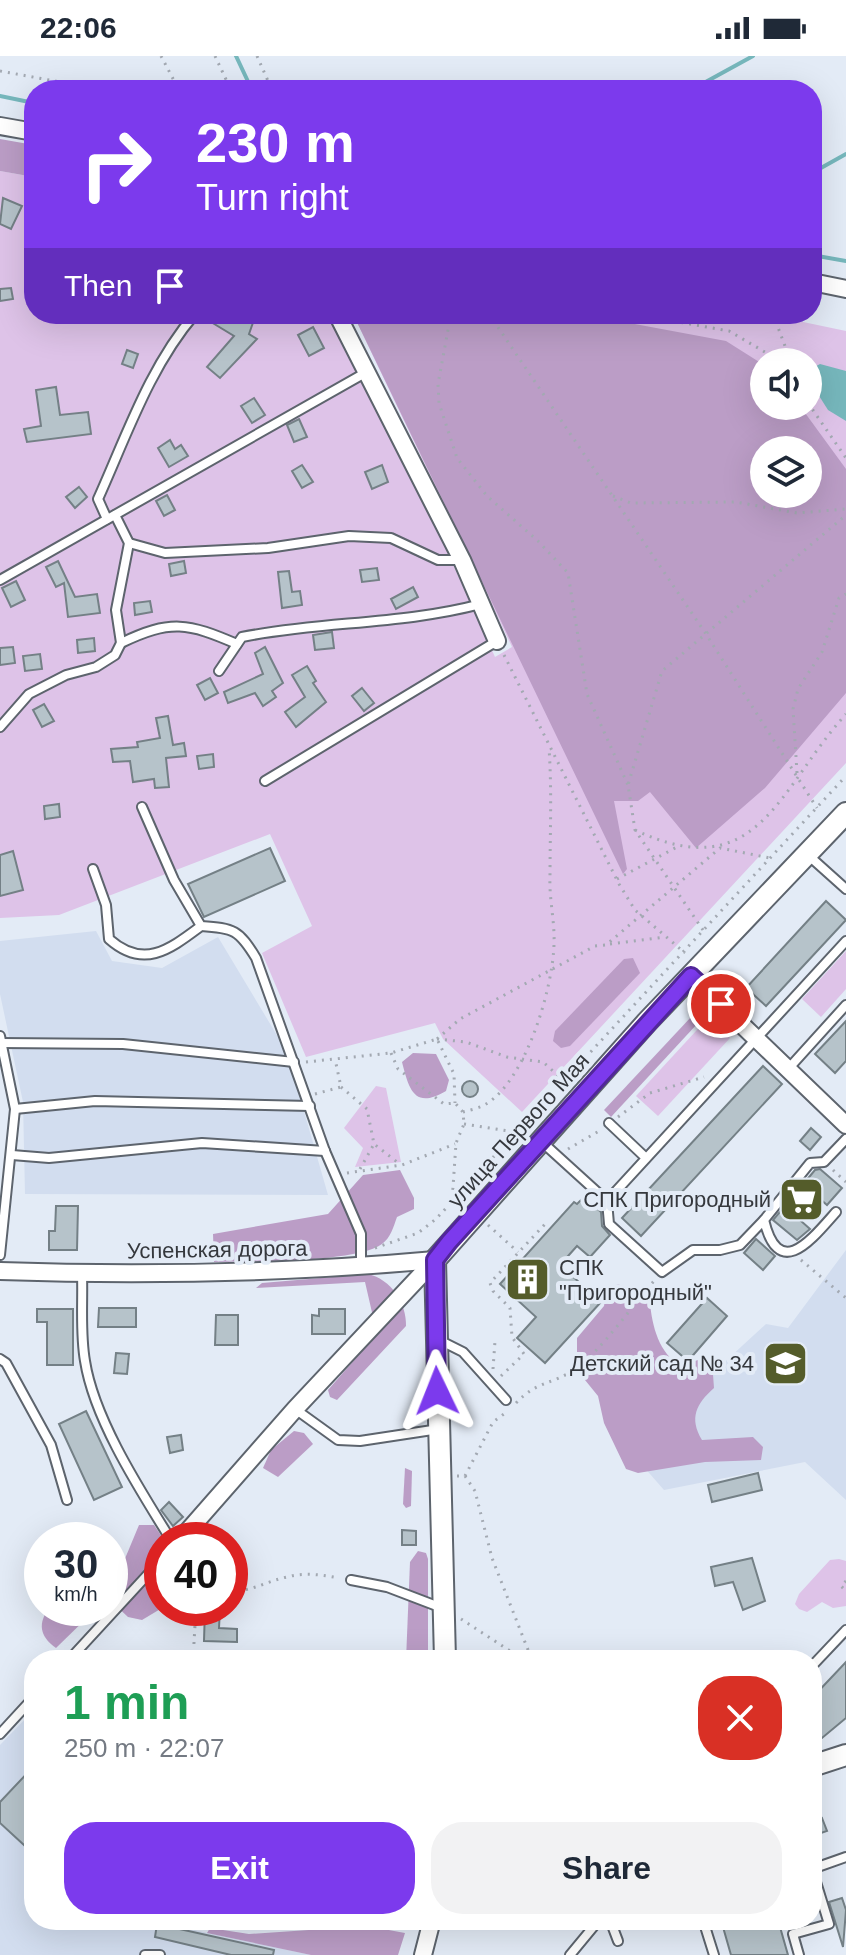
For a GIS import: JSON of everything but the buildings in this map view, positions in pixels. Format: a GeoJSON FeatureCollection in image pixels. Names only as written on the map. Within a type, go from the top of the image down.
{"type":"FeatureCollection","features":[{"type":"Feature","properties":{"kind":"street"},"geometry":{"type":"LineString","coordinates":[[0,126],[24,130]]}},
{"type":"Feature","properties":{"kind":"street"},"geometry":{"type":"LineString","coordinates":[[822,284],[846,289]]}},
{"type":"Feature","properties":{"kind":"street"},"geometry":{"type":"LineString","coordinates":[[342,324],[462,560],[497,641]]}},
{"type":"Feature","properties":{"kind":"street","name":"улица Первого Мая"},"geometry":{"type":"LineString","coordinates":[[435,1260],[548,1148],[691,976],[846,813]]}},
{"type":"Feature","properties":{"kind":"street"},"geometry":{"type":"LineString","coordinates":[[691,976],[758,1037],[846,1127]]}},
{"type":"Feature","properties":{"kind":"street","name":"Успенская дорога"},"geometry":{"type":"LineString","coordinates":[[0,1271],[82,1274],[361,1259],[435,1260]]}},
{"type":"Feature","properties":{"kind":"street"},"geometry":{"type":"LineString","coordinates":[[435,1260],[445,1650]]}},
{"type":"Feature","properties":{"kind":"street"},"geometry":{"type":"LineString","coordinates":[[196,1522],[295,1409],[435,1260]]}},
{"type":"Feature","properties":{"kind":"street"},"geometry":{"type":"LineString","coordinates":[[822,1761],[845,1751]]}},
{"type":"Feature","properties":{"kind":"street"},"geometry":{"type":"LineString","coordinates":[[423,1955],[429,1930]]}},
{"type":"Feature","properties":{"kind":"lane"},"geometry":{"type":"LineString","coordinates":[[187,324],[145,395],[98,499],[129,543],[165,553],[268,548],[349,536],[377,537],[391,538],[438,560],[462,560]]}},
{"type":"Feature","properties":{"kind":"lane"},"geometry":{"type":"LineString","coordinates":[[0,580],[365,373]]}},
{"type":"Feature","properties":{"kind":"lane"},"geometry":{"type":"LineString","coordinates":[[0,727],[29,694],[66,675],[96,667],[115,655],[121,643],[116,610],[129,543]]}},
{"type":"Feature","properties":{"kind":"lane"},"geometry":{"type":"LineString","coordinates":[[219,671],[242,637],[301,626],[428,618],[481,604]]}},
{"type":"Feature","properties":{"kind":"lane"},"geometry":{"type":"LineString","coordinates":[[121,643],[175,625],[202,629],[237,644]]}},
{"type":"Feature","properties":{"kind":"lane"},"geometry":{"type":"LineString","coordinates":[[265,781],[497,641]]}},
{"type":"Feature","properties":{"kind":"lane"},"geometry":{"type":"LineString","coordinates":[[142,807],[174,880],[201,926]]}},
{"type":"Feature","properties":{"kind":"lane"},"geometry":{"type":"LineString","coordinates":[[807,855],[846,889]]}},
{"type":"Feature","properties":{"kind":"lane"},"geometry":{"type":"LineString","coordinates":[[93,869],[106,905],[109,939],[123,952],[152,955],[172,948],[201,926],[225,927],[242,935],[256,958],[325,1151],[361,1234],[361,1259]]}},
{"type":"Feature","properties":{"kind":"lane"},"geometry":{"type":"LineString","coordinates":[[607,1201],[846,941]]}},
{"type":"Feature","properties":{"kind":"lane"},"geometry":{"type":"LineString","coordinates":[[789,1068],[846,1005]]}},
{"type":"Feature","properties":{"kind":"lane"},"geometry":{"type":"LineString","coordinates":[[1,1251],[15,1109],[1,1039],[123,1044],[294,1062]]}},
{"type":"Feature","properties":{"kind":"lane"},"geometry":{"type":"LineString","coordinates":[[15,1109],[95,1101],[308,1101]]}},
{"type":"Feature","properties":{"kind":"lane"},"geometry":{"type":"LineString","coordinates":[[609,1123],[646,1158]]}},
{"type":"Feature","properties":{"kind":"lane"},"geometry":{"type":"LineString","coordinates":[[548,1148],[607,1201],[609,1224],[662,1272],[693,1250],[720,1250],[740,1245],[810,1163],[824,1162],[846,1127]]}},
{"type":"Feature","properties":{"kind":"lane"},"geometry":{"type":"LineString","coordinates":[[12,1155],[49,1158],[202,1143],[325,1151]]}},
{"type":"Feature","properties":{"kind":"lane"},"geometry":{"type":"LineString","coordinates":[[764,1220],[768,1235],[779,1249],[792,1252],[802,1250],[836,1212]]}},
{"type":"Feature","properties":{"kind":"lane"},"geometry":{"type":"LineString","coordinates":[[82,1274],[84,1360],[90,1384],[127,1469],[160,1522]]}},
{"type":"Feature","properties":{"kind":"lane"},"geometry":{"type":"LineString","coordinates":[[436,1338],[463,1352],[506,1400]]}},
{"type":"Feature","properties":{"kind":"lane"},"geometry":{"type":"LineString","coordinates":[[0,1359],[6,1363],[51,1445],[67,1500]]}},
{"type":"Feature","properties":{"kind":"lane"},"geometry":{"type":"LineString","coordinates":[[295,1409],[338,1440],[360,1441],[439,1429]]}},
{"type":"Feature","properties":{"kind":"lane"},"geometry":{"type":"LineString","coordinates":[[78,1650],[144,1579]]}},
{"type":"Feature","properties":{"kind":"lane"},"geometry":{"type":"LineString","coordinates":[[351,1580],[387,1587],[444,1609]]}},
{"type":"Feature","properties":{"kind":"lane"},"geometry":{"type":"LineString","coordinates":[[822,1655],[846,1630]]}},
{"type":"Feature","properties":{"kind":"lane"},"geometry":{"type":"LineString","coordinates":[[0,1734],[24,1708]]}},
{"type":"Feature","properties":{"kind":"lane"},"geometry":{"type":"LineString","coordinates":[[822,1865],[846,1857]]}},
{"type":"Feature","properties":{"kind":"lane"},"geometry":{"type":"LineString","coordinates":[[822,1901],[829,1924],[822,1926]]}},
{"type":"Feature","properties":{"kind":"lane"},"geometry":{"type":"LineString","coordinates":[[570,1955],[591,1930]]}},
{"type":"Feature","properties":{"kind":"lane"},"geometry":{"type":"LineString","coordinates":[[614,1930],[618,1941]]}},
{"type":"Feature","properties":{"kind":"lane"},"geometry":{"type":"LineString","coordinates":[[706,1930],[714,1955]]}},
{"type":"Feature","properties":{"kind":"lane"},"geometry":{"type":"LineString","coordinates":[[799,1955],[793,1934],[807,1930]]}},
{"type":"Feature","properties":{"kind":"lane"},"geometry":{"type":"LineString","coordinates":[[145,1955],[160,1955]]}},
{"type":"Feature","properties":{"kind":"path"},"geometry":{"type":"LineString","coordinates":[[161,56],[174,80]]}},
{"type":"Feature","properties":{"kind":"path"},"geometry":{"type":"LineString","coordinates":[[215,56],[226,80]]}},
{"type":"Feature","properties":{"kind":"path"},"geometry":{"type":"LineString","coordinates":[[257,56],[268,80]]}},
{"type":"Feature","properties":{"kind":"path"},"geometry":{"type":"LineString","coordinates":[[0,71],[49,80]]}},
{"type":"Feature","properties":{"kind":"path"},"geometry":{"type":"LineString","coordinates":[[449,324],[438,384],[439,403],[457,458],[487,496],[538,541],[568,573],[587,694],[628,785],[635,830],[703,930]]}},
{"type":"Feature","properties":{"kind":"path"},"geometry":{"type":"LineString","coordinates":[[496,324],[706,634],[817,808]]}},
{"type":"Feature","properties":{"kind":"path"},"geometry":{"type":"LineString","coordinates":[[690,324],[729,331],[763,348]]}},
{"type":"Feature","properties":{"kind":"path"},"geometry":{"type":"LineString","coordinates":[[777,324],[786,348]]}},
{"type":"Feature","properties":{"kind":"path"},"geometry":{"type":"LineString","coordinates":[[820,420],[846,458]]}},
{"type":"Feature","properties":{"kind":"path"},"geometry":{"type":"LineString","coordinates":[[610,495],[631,503],[736,502],[797,513],[846,512]]}},
{"type":"Feature","properties":{"kind":"path"},"geometry":{"type":"LineString","coordinates":[[628,785],[662,671],[846,512]]}},
{"type":"Feature","properties":{"kind":"path"},"geometry":{"type":"LineString","coordinates":[[797,776],[793,709],[798,689],[822,652],[839,598],[846,594]]}},
{"type":"Feature","properties":{"kind":"path"},"geometry":{"type":"LineString","coordinates":[[497,641],[617,879],[642,917],[685,953]]}},
{"type":"Feature","properties":{"kind":"path"},"geometry":{"type":"LineString","coordinates":[[606,945],[720,848],[765,819],[846,714]]}},
{"type":"Feature","properties":{"kind":"path"},"geometry":{"type":"LineString","coordinates":[[463,1112],[486,1105],[509,1081],[522,1059],[551,972],[555,942],[549,906],[553,808],[549,748]]}},
{"type":"Feature","properties":{"kind":"path"},"geometry":{"type":"LineString","coordinates":[[361,1259],[418,1233],[452,1202],[846,776]]}},
{"type":"Feature","properties":{"kind":"path"},"geometry":{"type":"LineString","coordinates":[[635,830],[677,847],[720,848],[770,858]]}},
{"type":"Feature","properties":{"kind":"path"},"geometry":{"type":"LineString","coordinates":[[617,879],[677,847]]}},
{"type":"Feature","properties":{"kind":"path"},"geometry":{"type":"LineString","coordinates":[[437,1039],[460,1019],[595,946],[665,937]]}},
{"type":"Feature","properties":{"kind":"path"},"geometry":{"type":"LineString","coordinates":[[437,1039],[454,1074],[455,1103],[463,1112],[464,1124],[456,1143],[452,1202]]}},
{"type":"Feature","properties":{"kind":"path"},"geometry":{"type":"LineString","coordinates":[[294,1062],[391,1053],[437,1039],[466,1042],[543,1062],[563,1080]]}},
{"type":"Feature","properties":{"kind":"path"},"geometry":{"type":"LineString","coordinates":[[391,1053],[398,1069],[444,1104],[455,1103]]}},
{"type":"Feature","properties":{"kind":"path"},"geometry":{"type":"LineString","coordinates":[[335,1059],[341,1087],[367,1109],[374,1144],[359,1171]]}},
{"type":"Feature","properties":{"kind":"path"},"geometry":{"type":"LineString","coordinates":[[548,1148],[587,1140],[650,1093],[727,1070]]}},
{"type":"Feature","properties":{"kind":"path"},"geometry":{"type":"LineString","coordinates":[[308,1101],[341,1087]]}},
{"type":"Feature","properties":{"kind":"path"},"geometry":{"type":"LineString","coordinates":[[464,1124],[515,1132]]}},
{"type":"Feature","properties":{"kind":"path"},"geometry":{"type":"LineString","coordinates":[[335,1174],[402,1165],[456,1143]]}},
{"type":"Feature","properties":{"kind":"path"},"geometry":{"type":"LineString","coordinates":[[374,1144],[402,1165]]}},
{"type":"Feature","properties":{"kind":"path"},"geometry":{"type":"LineString","coordinates":[[824,1162],[846,1182]]}},
{"type":"Feature","properties":{"kind":"path"},"geometry":{"type":"LineString","coordinates":[[484,1221],[518,1252]]}},
{"type":"Feature","properties":{"kind":"path"},"geometry":{"type":"LineString","coordinates":[[492,1384],[524,1354],[512,1337],[510,1308],[493,1291],[490,1283],[546,1223]]}},
{"type":"Feature","properties":{"kind":"path"},"geometry":{"type":"LineString","coordinates":[[792,1252],[846,1298]]}},
{"type":"Feature","properties":{"kind":"path"},"geometry":{"type":"LineString","coordinates":[[465,1476],[493,1422],[538,1383],[559,1379],[578,1368],[662,1272]]}},
{"type":"Feature","properties":{"kind":"path"},"geometry":{"type":"LineString","coordinates":[[492,1384],[495,1341]]}},
{"type":"Feature","properties":{"kind":"path"},"geometry":{"type":"LineString","coordinates":[[454,1475],[465,1476]]}},
{"type":"Feature","properties":{"kind":"path"},"geometry":{"type":"LineString","coordinates":[[465,1476],[475,1491],[492,1558],[528,1650]]}},
{"type":"Feature","properties":{"kind":"path"},"geometry":{"type":"LineString","coordinates":[[248,1590],[289,1576],[320,1574],[351,1580]]}},
{"type":"Feature","properties":{"kind":"path"},"geometry":{"type":"LineString","coordinates":[[846,1581],[841,1586],[846,1591]]}},
{"type":"Feature","properties":{"kind":"path"},"geometry":{"type":"LineString","coordinates":[[444,1609],[508,1650]]}},
{"type":"Feature","properties":{"kind":"path"},"geometry":{"type":"LineString","coordinates":[[194,1650],[195,1626]]}},
{"type":"Feature","properties":{"kind":"shaded area"},"geometry":{"type":"Polygon","coordinates":[[[0,139],[24,143],[24,175],[0,171],[0,139]]]}},
{"type":"Feature","properties":{"kind":"shaded area"},"geometry":{"type":"Polygon","coordinates":[[[0,171],[24,175],[24,324],[335,324],[436,527],[495,657],[512,647],[358,324],[813,324],[846,331],[846,763],[522,1112],[443,1039],[435,1023],[306,1057],[262,953],[312,926],[270,834],[59,915],[0,918],[0,171]]]}},
{"type":"Feature","properties":{"kind":"shaded area"},"geometry":{"type":"Polygon","coordinates":[[[358,324],[635,324],[726,341],[750,356],[750,420],[810,420],[822,436],[750,436],[750,508],[822,508],[822,436],[846,469],[846,693],[765,788],[696,848],[650,792],[638,801],[614,801],[627,869],[623,874],[358,324]]]}},
{"type":"Feature","properties":{"kind":"shaded area"},"geometry":{"type":"Polygon","coordinates":[[[96,931],[112,961],[162,968],[218,937],[287,1052],[328,1195],[25,1194],[23,1102],[0,994],[0,941],[96,931]]]}},
{"type":"Feature","properties":{"kind":"shaded area"},"geometry":{"type":"Polygon","coordinates":[[[846,951],[846,989],[821,1017],[802,999],[846,951]]]}},
{"type":"Feature","properties":{"kind":"shaded area"},"geometry":{"type":"Polygon","coordinates":[[[633,958],[640,973],[570,1046],[561,1048],[553,1041],[555,1031],[624,959],[633,958]]]}},
{"type":"Feature","properties":{"kind":"shaded area"},"geometry":{"type":"Polygon","coordinates":[[[692,1016],[698,1023],[611,1117],[604,1110],[692,1016]]]}},
{"type":"Feature","properties":{"kind":"shaded area"},"geometry":{"type":"Polygon","coordinates":[[[708,1018],[730,1038],[658,1116],[636,1096],[708,1018]]]}},
{"type":"Feature","properties":{"kind":"shaded area"},"geometry":{"type":"Polygon","coordinates":[[[413,1053],[436,1054],[449,1080],[446,1091],[427,1098],[415,1094],[407,1081],[402,1062],[413,1053]]]}},
{"type":"Feature","properties":{"kind":"shaded area"},"geometry":{"type":"Polygon","coordinates":[[[376,1086],[386,1088],[401,1162],[355,1167],[363,1148],[344,1128],[376,1086]]]}},
{"type":"Feature","properties":{"kind":"shaded area"},"geometry":{"type":"Polygon","coordinates":[[[400,1170],[414,1198],[414,1209],[397,1217],[390,1235],[382,1244],[350,1255],[327,1258],[214,1262],[213,1234],[328,1214],[363,1175],[400,1170]]]}},
{"type":"Feature","properties":{"kind":"shaded area","name":"Детский сад № 34"},"geometry":{"type":"Polygon","coordinates":[[[846,1250],[846,1500],[805,1462],[664,1490],[629,1450],[766,1324],[788,1328],[846,1250]]]}},
{"type":"Feature","properties":{"kind":"shaded area"},"geometry":{"type":"Polygon","coordinates":[[[368,1274],[384,1281],[396,1294],[404,1309],[406,1326],[337,1400],[330,1397],[328,1390],[377,1334],[365,1282],[256,1288],[262,1283],[368,1274]]]}},
{"type":"Feature","properties":{"kind":"shaded area"},"geometry":{"type":"Polygon","coordinates":[[[619,1284],[650,1303],[658,1338],[673,1360],[681,1365],[705,1358],[712,1361],[714,1388],[699,1406],[695,1418],[702,1440],[753,1437],[763,1447],[761,1460],[705,1462],[638,1473],[626,1469],[604,1423],[598,1396],[585,1380],[577,1358],[577,1338],[604,1306],[607,1288],[619,1284]]]}},
{"type":"Feature","properties":{"kind":"shaded area"},"geometry":{"type":"Polygon","coordinates":[[[294,1431],[304,1433],[313,1444],[278,1477],[263,1468],[271,1450],[294,1431]]]}},
{"type":"Feature","properties":{"kind":"shaded area"},"geometry":{"type":"Polygon","coordinates":[[[405,1468],[412,1471],[411,1506],[406,1508],[403,1504],[405,1468]]]}},
{"type":"Feature","properties":{"kind":"shaded area"},"geometry":{"type":"Polygon","coordinates":[[[139,1525],[144,1525],[142,1620],[128,1617],[128,1551],[139,1525]]]}},
{"type":"Feature","properties":{"kind":"shaded area"},"geometry":{"type":"Polygon","coordinates":[[[418,1551],[426,1553],[428,1650],[406,1650],[410,1562],[418,1551]]]}},
{"type":"Feature","properties":{"kind":"shaded area"},"geometry":{"type":"Polygon","coordinates":[[[830,1560],[846,1561],[846,1606],[833,1608],[822,1602],[807,1612],[799,1609],[795,1604],[799,1594],[830,1560]]]}},
{"type":"Feature","properties":{"kind":"shaded area"},"geometry":{"type":"Polygon","coordinates":[[[42,1626],[79,1626],[56,1648],[46,1639],[42,1626]]]}},
{"type":"Feature","properties":{"kind":"shaded area"},"geometry":{"type":"Polygon","coordinates":[[[24,1720],[24,1930],[194,1930],[311,1955],[0,1955],[0,1745],[24,1720]]]}},
{"type":"Feature","properties":{"kind":"shaded area"},"geometry":{"type":"Polygon","coordinates":[[[209,1930],[223,1930],[249,1934],[308,1930],[389,1930],[405,1933],[398,1955],[311,1955],[207,1933],[209,1930]]]}},
{"type":"Feature","properties":{"kind":"water"},"geometry":{"type":"Polygon","coordinates":[[[822,365],[846,371],[846,421],[828,410],[822,401],[822,365]]]}},
{"type":"Feature","properties":{"kind":"waterway"},"geometry":{"type":"LineString","coordinates":[[236,56],[247,80]]}},
{"type":"Feature","properties":{"kind":"waterway"},"geometry":{"type":"LineString","coordinates":[[709,80],[753,56]]}},
{"type":"Feature","properties":{"kind":"waterway"},"geometry":{"type":"LineString","coordinates":[[0,96],[24,101]]}},
{"type":"Feature","properties":{"kind":"waterway"},"geometry":{"type":"LineString","coordinates":[[822,167],[846,154]]}},
{"type":"Feature","properties":{"kind":"waterway"},"geometry":{"type":"LineString","coordinates":[[822,257],[846,261]]}},
{"type":"Feature","properties":{"kind":"place","name":"СПК Пригородный"},"geometry":{"type":"Point","coordinates":[802,1199]}},
{"type":"Feature","properties":{"kind":"place","name":"СПК \"Пригородный\""},"geometry":{"type":"Point","coordinates":[528,1280]}},
{"type":"Feature","properties":{"kind":"place","name":"Детский сад № 34"},"geometry":{"type":"Point","coordinates":[785,1363]}},
{"type":"Feature","properties":{"kind":"route"},"geometry":{"type":"LineString","coordinates":[[437,1391],[435,1260],[691,976],[721,1004]]}}]}
